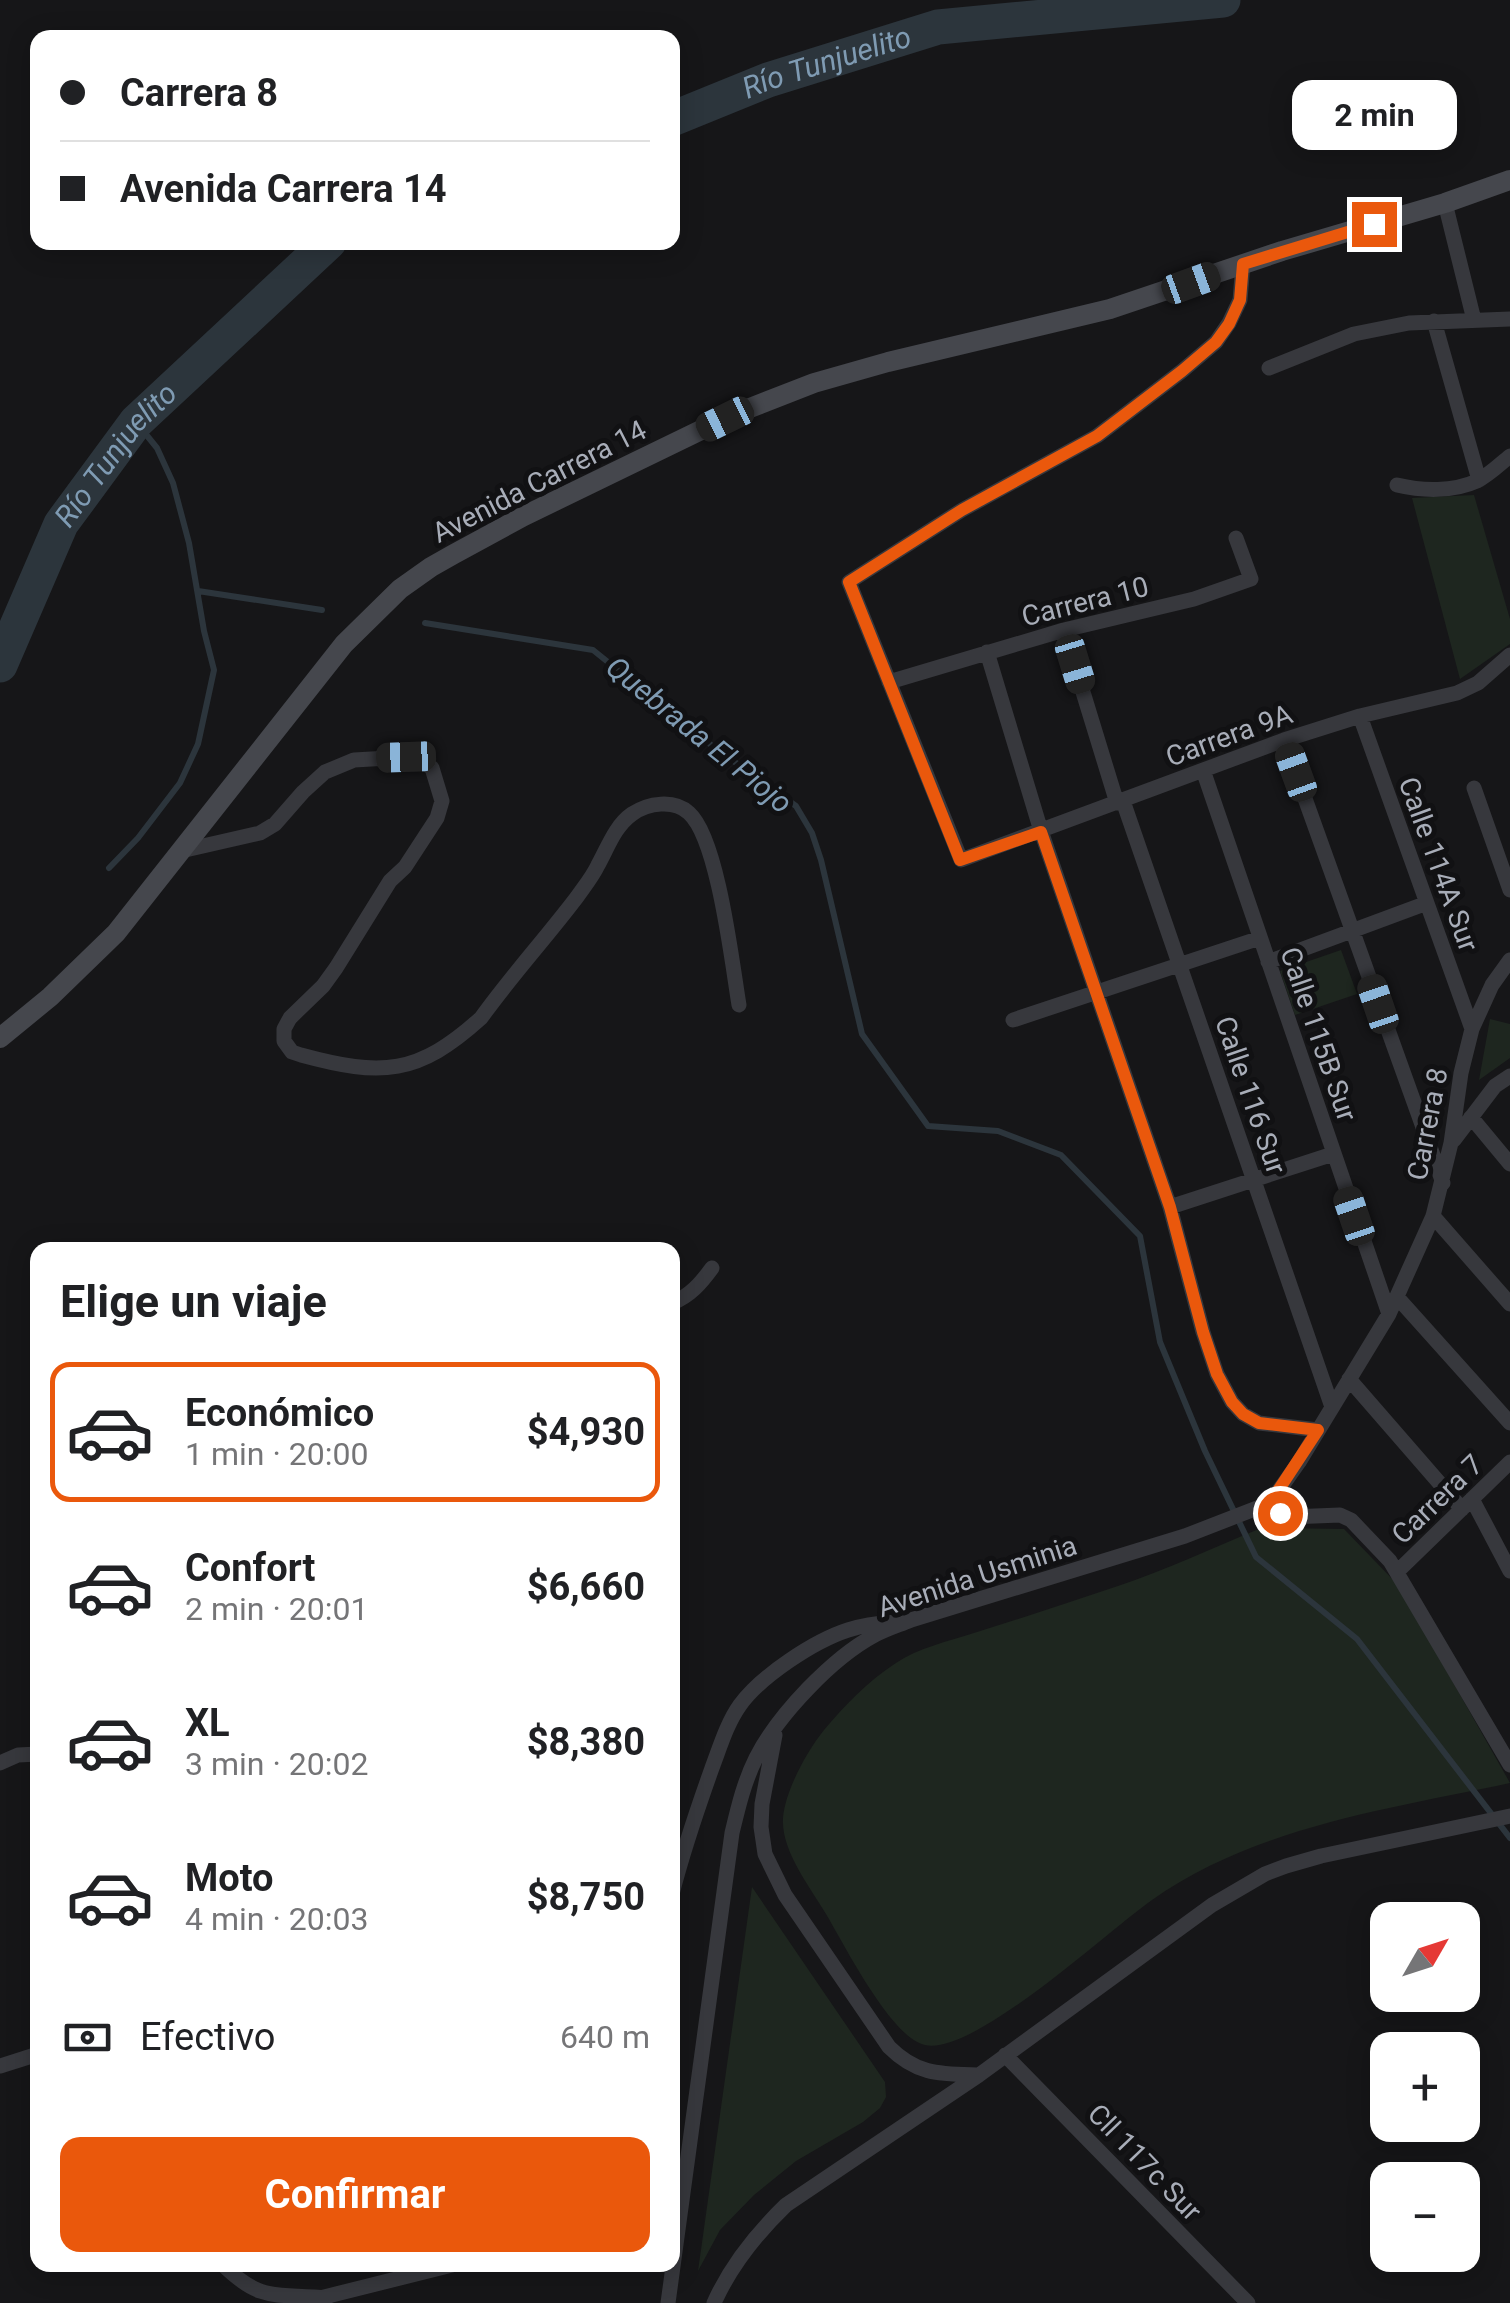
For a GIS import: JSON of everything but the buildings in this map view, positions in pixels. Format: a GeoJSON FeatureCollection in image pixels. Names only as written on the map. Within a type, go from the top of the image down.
{"type":"FeatureCollection","features":[{"type":"Feature","properties":{"kind":"main road","name":"Avenida Carrera 14"},"geometry":{"type":"LineString","coordinates":[[0,1038],[88,963],[138,907],[344,644],[400,589],[431,566],[732,415],[800,388],[870,366],[1110,309],[1510,180]]}},
{"type":"Feature","properties":{"kind":"street"},"geometry":{"type":"LineString","coordinates":[[1445,203],[1474,320]]}},
{"type":"Feature","properties":{"kind":"street"},"geometry":{"type":"LineString","coordinates":[[889,682],[849,582],[962,510],[1097,436],[1182,371],[1216,342],[1229,324],[1240,300],[1243,264]]}},
{"type":"Feature","properties":{"kind":"street"},"geometry":{"type":"LineString","coordinates":[[1269,368],[1354,334],[1409,322],[1510,319]]}},
{"type":"Feature","properties":{"kind":"street"},"geometry":{"type":"LineString","coordinates":[[1434,321],[1479,480]]}},
{"type":"Feature","properties":{"kind":"street"},"geometry":{"type":"LineString","coordinates":[[1398,484],[1418,490],[1459,487],[1479,480],[1510,456]]}},
{"type":"Feature","properties":{"kind":"street","name":"Carrera 10"},"geometry":{"type":"LineString","coordinates":[[889,682],[1064,630],[1194,599],[1251,579],[1236,538]]}},
{"type":"Feature","properties":{"kind":"street","name":"Calle 116 Sur"},"geometry":{"type":"LineString","coordinates":[[1064,630],[1120,802],[1332,1406]]}},
{"type":"Feature","properties":{"kind":"street"},"geometry":{"type":"LineString","coordinates":[[986,652],[1041,832],[1170,1207],[1217,1374],[1232,1402],[1259,1423],[1318,1430]]}},
{"type":"Feature","properties":{"kind":"street","name":"Carrera 9A"},"geometry":{"type":"LineString","coordinates":[[889,682],[960,860],[1284,740],[1360,716],[1457,693],[1478,683],[1510,655]]}},
{"type":"Feature","properties":{"kind":"street","name":"Calle 114A Sur"},"geometry":{"type":"LineString","coordinates":[[1360,716],[1472,1028]]}},
{"type":"Feature","properties":{"kind":"street"},"geometry":{"type":"LineString","coordinates":[[1284,740],[1442,1184]]}},
{"type":"Feature","properties":{"kind":"street"},"geometry":{"type":"LineString","coordinates":[[181,851],[260,833],[275,824],[325,772],[354,760],[406,757],[432,768],[442,802],[437,818],[323,986],[284,1029],[284,1041],[301,1056],[388,1069],[427,1058],[472,1026],[577,898],[621,824],[649,806],[671,804],[689,812],[705,836],[739,1005]]}},
{"type":"Feature","properties":{"kind":"street","name":"Calle 115B Sur"},"geometry":{"type":"LineString","coordinates":[[1203,770],[1389,1314]]}},
{"type":"Feature","properties":{"kind":"street"},"geometry":{"type":"LineString","coordinates":[[1474,788],[1510,890]]}},
{"type":"Feature","properties":{"kind":"street"},"geometry":{"type":"LineString","coordinates":[[1268,962],[1427,903]]}},
{"type":"Feature","properties":{"kind":"street"},"geometry":{"type":"LineString","coordinates":[[1013,1020],[1260,938]]}},
{"type":"Feature","properties":{"kind":"street","name":"Carrera 8"},"geometry":{"type":"LineString","coordinates":[[1270,1503],[1389,1314],[1434,1216],[1472,1028],[1492,985],[1510,960]]}},
{"type":"Feature","properties":{"kind":"street"},"geometry":{"type":"LineString","coordinates":[[1451,1143],[1495,1086],[1510,1076]]}},
{"type":"Feature","properties":{"kind":"street"},"geometry":{"type":"LineString","coordinates":[[1471,1117],[1510,1164]]}},
{"type":"Feature","properties":{"kind":"street"},"geometry":{"type":"LineString","coordinates":[[1170,1207],[1334,1154]]}},
{"type":"Feature","properties":{"kind":"street"},"geometry":{"type":"LineString","coordinates":[[1434,1216],[1510,1304]]}},
{"type":"Feature","properties":{"kind":"street"},"geometry":{"type":"LineString","coordinates":[[680,1299],[702,1283],[712,1268]]}},
{"type":"Feature","properties":{"kind":"street"},"geometry":{"type":"LineString","coordinates":[[1397,1297],[1510,1423]]}},
{"type":"Feature","properties":{"kind":"street"},"geometry":{"type":"LineString","coordinates":[[1348,1380],[1467,1504],[1510,1571]]}},
{"type":"Feature","properties":{"kind":"street","name":"Carrera 7"},"geometry":{"type":"LineString","coordinates":[[1398,1571],[1510,1462]]}},
{"type":"Feature","properties":{"kind":"street"},"geometry":{"type":"LineString","coordinates":[[1270,1503],[1280,1513],[1298,1519],[1340,1514],[1351,1520],[1398,1571],[1510,1765]]}},
{"type":"Feature","properties":{"kind":"street","name":"Avenida Usminia"},"geometry":{"type":"LineString","coordinates":[[680,2215],[732,1833],[746,1780],[777,1726],[813,1684],[847,1653],[875,1635],[911,1620],[1224,1522],[1270,1503]]}},
{"type":"Feature","properties":{"kind":"street"},"geometry":{"type":"LineString","coordinates":[[680,1864],[728,1724],[742,1702],[772,1675],[844,1631],[868,1624],[911,1620]]}},
{"type":"Feature","properties":{"kind":"street"},"geometry":{"type":"LineString","coordinates":[[777,1726],[761,1827],[765,1854],[780,1886],[889,2047],[920,2070],[979,2075]]}},
{"type":"Feature","properties":{"kind":"street"},"geometry":{"type":"LineString","coordinates":[[0,1763],[30,1754]]}},
{"type":"Feature","properties":{"kind":"street"},"geometry":{"type":"LineString","coordinates":[[714,2303],[742,2253],[786,2205],[1006,2056],[1212,1905],[1264,1874],[1320,1856],[1508,1817]]}},
{"type":"Feature","properties":{"kind":"street","name":"Cll 117c Sur"},"geometry":{"type":"LineString","coordinates":[[1006,2056],[1248,2303]]}},
{"type":"Feature","properties":{"kind":"street"},"geometry":{"type":"LineString","coordinates":[[0,2066],[30,2057]]}},
{"type":"Feature","properties":{"kind":"street"},"geometry":{"type":"LineString","coordinates":[[230,2272],[245,2288],[274,2298],[320,2298],[424,2272]]}},
{"type":"Feature","properties":{"kind":"street","name":"Avenida Usminia"},"geometry":{"type":"LineString","coordinates":[[668,2303],[672,2272]]}},
{"type":"Feature","properties":{"kind":"street"},"geometry":{"type":"LineString","coordinates":[[320,2298],[339,2303]]}},
{"type":"Feature","properties":{"kind":"shaded area"},"geometry":{"type":"Polygon","coordinates":[[[1474,495],[1510,619],[1510,644],[1460,679],[1412,498],[1474,495]]]}},
{"type":"Feature","properties":{"kind":"shaded area"},"geometry":{"type":"Polygon","coordinates":[[[1341,950],[1357,994],[1295,1015],[1280,971],[1341,950]]]}},
{"type":"Feature","properties":{"kind":"shaded area"},"geometry":{"type":"Polygon","coordinates":[[[1490,1019],[1510,1024],[1510,1058],[1479,1080],[1490,1019]]]}},
{"type":"Feature","properties":{"kind":"shaded area"},"geometry":{"type":"Polygon","coordinates":[[[1259,1529],[1344,1529],[1398,1585],[1510,1783],[1324,1824],[1234,1855],[1152,1900],[1041,1988],[975,2031],[947,2043],[925,2045],[912,2039],[870,1988],[787,1843],[783,1818],[788,1796],[817,1739],[866,1686],[914,1653],[1136,1580],[1259,1529]]]}},
{"type":"Feature","properties":{"kind":"shaded area"},"geometry":{"type":"Polygon","coordinates":[[[752,1887],[885,2082],[886,2097],[880,2108],[863,2122],[796,2161],[754,2195],[720,2230],[698,2271],[752,1887]]]}},
{"type":"Feature","properties":{"kind":"waterway","name":"Río Tunjuelito"},"geometry":{"type":"LineString","coordinates":[[680,116],[768,80],[938,27],[1223,0]]}},
{"type":"Feature","properties":{"kind":"waterway","name":"Río Tunjuelito"},"geometry":{"type":"LineString","coordinates":[[0,665],[61,524],[136,422],[320,250]]}},
{"type":"Feature","properties":{"kind":"waterway"},"geometry":{"type":"LineString","coordinates":[[109,868],[138,838],[180,783],[198,744],[214,670],[173,483],[157,448],[136,422]]}},
{"type":"Feature","properties":{"kind":"waterway","name":"Quebrada El Piojo"},"geometry":{"type":"LineString","coordinates":[[198,591],[322,610]]}},
{"type":"Feature","properties":{"kind":"waterway","name":"Quebrada El Piojo"},"geometry":{"type":"LineString","coordinates":[[425,623],[593,650],[711,745],[796,806],[812,833],[821,860],[862,1034],[928,1126],[998,1131],[1061,1155],[1140,1236],[1160,1342],[1205,1451],[1256,1557],[1357,1639],[1510,1838]]}},
{"type":"Feature","properties":{"kind":"route"},"geometry":{"type":"LineString","coordinates":[[1280,1513],[1270,1503],[1318,1430],[1259,1423],[1232,1402],[1217,1374],[1170,1207],[1041,832],[960,860],[849,582],[962,510],[1097,436],[1182,371],[1216,342],[1229,324],[1240,300],[1243,264],[1374,224]]}}]}
